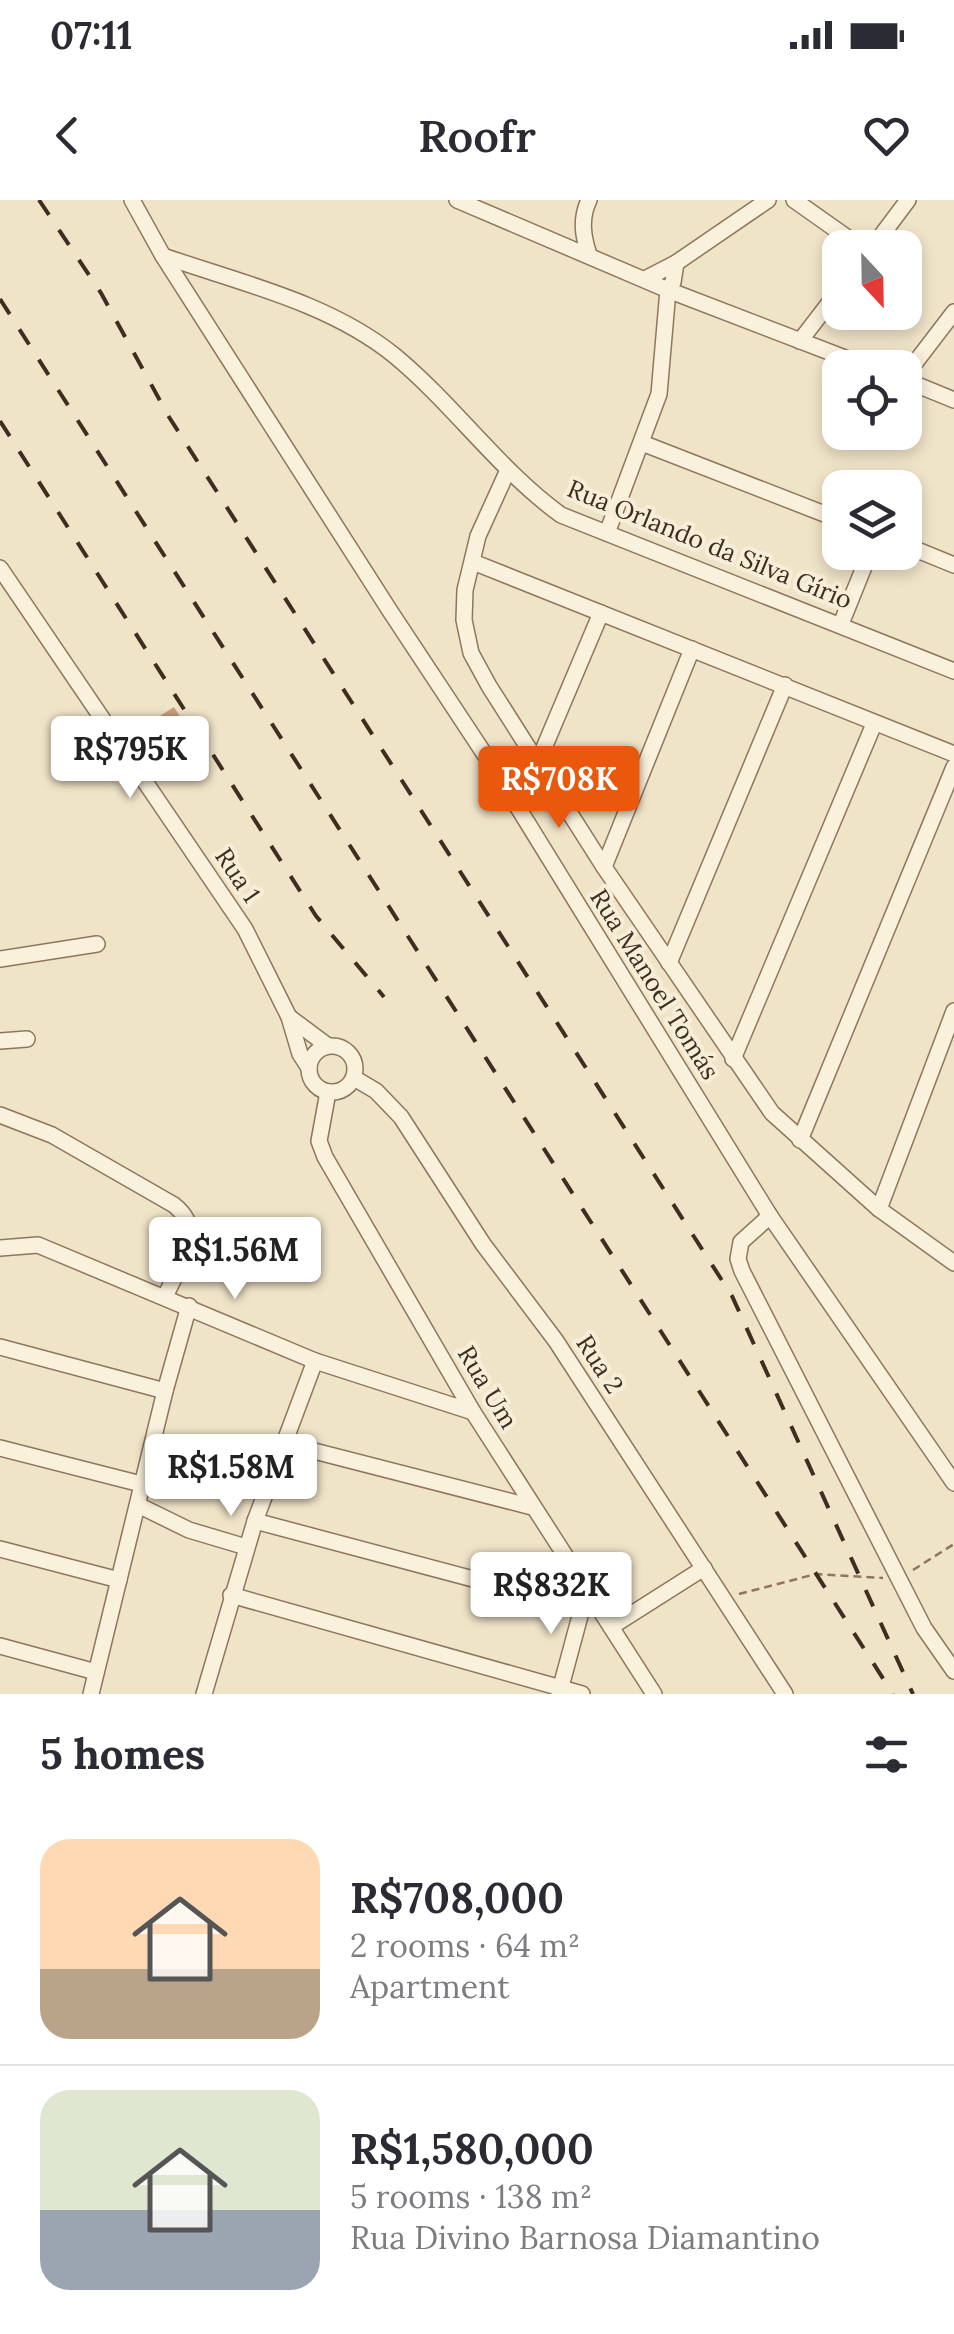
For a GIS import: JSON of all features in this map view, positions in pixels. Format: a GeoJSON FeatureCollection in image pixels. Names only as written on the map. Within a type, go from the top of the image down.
{"type":"FeatureCollection","features":[{"type":"Feature","properties":{"kind":"street","name":"Rua Manoel Tomás"},"geometry":{"type":"LineString","coordinates":[[132,200],[163,256],[493,767],[770,1216],[954,1482]]}},
{"type":"Feature","properties":{"kind":"street"},"geometry":{"type":"LineString","coordinates":[[457,200],[668,290],[824,350]]}},
{"type":"Feature","properties":{"kind":"street"},"geometry":{"type":"LineString","coordinates":[[589,200],[582,234],[589,255]]}},
{"type":"Feature","properties":{"kind":"street"},"geometry":{"type":"LineString","coordinates":[[646,279],[768,200]]}},
{"type":"Feature","properties":{"kind":"street"},"geometry":{"type":"LineString","coordinates":[[794,200],[836,230]]}},
{"type":"Feature","properties":{"kind":"street"},"geometry":{"type":"LineString","coordinates":[[886,230],[908,200]]}},
{"type":"Feature","properties":{"kind":"street"},"geometry":{"type":"LineString","coordinates":[[572,248],[582,234]]}},
{"type":"Feature","properties":{"kind":"street","name":"Rua Orlando da Silva Gírio"},"geometry":{"type":"LineString","coordinates":[[163,256],[301,304],[357,329],[394,356],[508,470],[561,515],[954,671]]}},
{"type":"Feature","properties":{"kind":"street"},"geometry":{"type":"LineString","coordinates":[[607,533],[659,394],[668,290],[676,263]]}},
{"type":"Feature","properties":{"kind":"street"},"geometry":{"type":"LineString","coordinates":[[800,341],[822,312]]}},
{"type":"Feature","properties":{"kind":"street"},"geometry":{"type":"LineString","coordinates":[[922,355],[954,312]]}},
{"type":"Feature","properties":{"kind":"street"},"geometry":{"type":"LineString","coordinates":[[922,386],[954,400]]}},
{"type":"Feature","properties":{"kind":"street"},"geometry":{"type":"LineString","coordinates":[[642,443],[822,513]]}},
{"type":"Feature","properties":{"kind":"street"},"geometry":{"type":"LineString","coordinates":[[508,470],[488,507],[465,590],[464,620],[471,653],[604,867],[772,1113],[880,1209],[954,1263]]}},
{"type":"Feature","properties":{"kind":"street"},"geometry":{"type":"LineString","coordinates":[[922,553],[954,565]]}},
{"type":"Feature","properties":{"kind":"street"},"geometry":{"type":"LineString","coordinates":[[472,562],[954,754]]}},
{"type":"Feature","properties":{"kind":"street","name":"Rua 1"},"geometry":{"type":"LineString","coordinates":[[0,568],[244,929],[289,1018],[308,1068]]}},
{"type":"Feature","properties":{"kind":"street"},"geometry":{"type":"LineString","coordinates":[[840,624],[862,570]]}},
{"type":"Feature","properties":{"kind":"street"},"geometry":{"type":"LineString","coordinates":[[538,762],[601,613]]}},
{"type":"Feature","properties":{"kind":"street"},"geometry":{"type":"LineString","coordinates":[[604,867],[692,649]]}},
{"type":"Feature","properties":{"kind":"street"},"geometry":{"type":"LineString","coordinates":[[670,963],[785,685]]}},
{"type":"Feature","properties":{"kind":"street"},"geometry":{"type":"LineString","coordinates":[[733,1058],[874,724]]}},
{"type":"Feature","properties":{"kind":"street"},"geometry":{"type":"LineString","coordinates":[[800,1140],[954,767]]}},
{"type":"Feature","properties":{"kind":"street"},"geometry":{"type":"LineString","coordinates":[[0,959],[98,944]]}},
{"type":"Feature","properties":{"kind":"street"},"geometry":{"type":"LineString","coordinates":[[880,1209],[954,1010]]}},
{"type":"Feature","properties":{"kind":"street","name":"Rua 1"},"geometry":{"type":"LineString","coordinates":[[289,1018],[328,1046]]}},
{"type":"Feature","properties":{"kind":"street"},"geometry":{"type":"LineString","coordinates":[[0,1041],[27,1039]]}},
{"type":"Feature","properties":{"kind":"street"},"geometry":{"type":"LineString","coordinates":[[328,1046],[340,1047],[350,1054],[356,1066],[354,1078],[344,1090],[328,1092],[311,1080],[308,1068],[318,1050],[328,1046]]}},
{"type":"Feature","properties":{"kind":"street","name":"Rua 2"},"geometry":{"type":"LineString","coordinates":[[354,1078],[376,1091],[401,1117],[483,1244],[556,1342],[784,1694]]}},
{"type":"Feature","properties":{"kind":"street","name":"Rua Um"},"geometry":{"type":"LineString","coordinates":[[328,1092],[319,1141],[322,1151],[584,1600],[612,1628],[654,1694]]}},
{"type":"Feature","properties":{"kind":"street"},"geometry":{"type":"LineString","coordinates":[[0,1115],[52,1134],[174,1205],[189,1218],[192,1235],[165,1297]]}},
{"type":"Feature","properties":{"kind":"street"},"geometry":{"type":"LineString","coordinates":[[770,1216],[741,1242],[738,1259],[742,1271],[924,1628],[954,1671]]}},
{"type":"Feature","properties":{"kind":"street"},"geometry":{"type":"LineString","coordinates":[[0,1248],[38,1245],[315,1360],[473,1412]]}},
{"type":"Feature","properties":{"kind":"street"},"geometry":{"type":"LineString","coordinates":[[91,1694],[189,1306]]}},
{"type":"Feature","properties":{"kind":"street"},"geometry":{"type":"LineString","coordinates":[[0,1346],[165,1391]]}},
{"type":"Feature","properties":{"kind":"street"},"geometry":{"type":"LineString","coordinates":[[204,1694],[254,1521],[315,1360]]}},
{"type":"Feature","properties":{"kind":"street"},"geometry":{"type":"LineString","coordinates":[[283,1443],[532,1507]]}},
{"type":"Feature","properties":{"kind":"street"},"geometry":{"type":"LineString","coordinates":[[0,1448],[142,1484]]}},
{"type":"Feature","properties":{"kind":"street"},"geometry":{"type":"LineString","coordinates":[[138,1506],[189,1530],[246,1547]]}},
{"type":"Feature","properties":{"kind":"street"},"geometry":{"type":"LineString","coordinates":[[254,1521],[584,1600],[560,1691]]}},
{"type":"Feature","properties":{"kind":"street"},"geometry":{"type":"LineString","coordinates":[[0,1550],[119,1580]]}},
{"type":"Feature","properties":{"kind":"street"},"geometry":{"type":"LineString","coordinates":[[612,1628],[704,1568]]}},
{"type":"Feature","properties":{"kind":"street"},"geometry":{"type":"LineString","coordinates":[[230,1595],[560,1691],[582,1694]]}},
{"type":"Feature","properties":{"kind":"street"},"geometry":{"type":"LineString","coordinates":[[0,1646],[96,1672]]}},
{"type":"Feature","properties":{"kind":"path"},"geometry":{"type":"LineString","coordinates":[[725,1601],[816,1574],[899,1579],[954,1544]]}},
{"type":"Feature","properties":{"kind":"building"},"geometry":{"type":"Polygon","coordinates":[[[174,707],[195,740],[180,750],[160,716],[174,707]]]}},
{"type":"Feature","properties":{"kind":"railway"},"geometry":{"type":"LineString","coordinates":[[39,200],[101,293],[169,417],[732,1296],[913,1694]]}},
{"type":"Feature","properties":{"kind":"railway"},"geometry":{"type":"LineString","coordinates":[[0,299],[893,1694]]}},
{"type":"Feature","properties":{"kind":"railway"},"geometry":{"type":"LineString","coordinates":[[0,421],[316,916],[384,997]]}}]}
